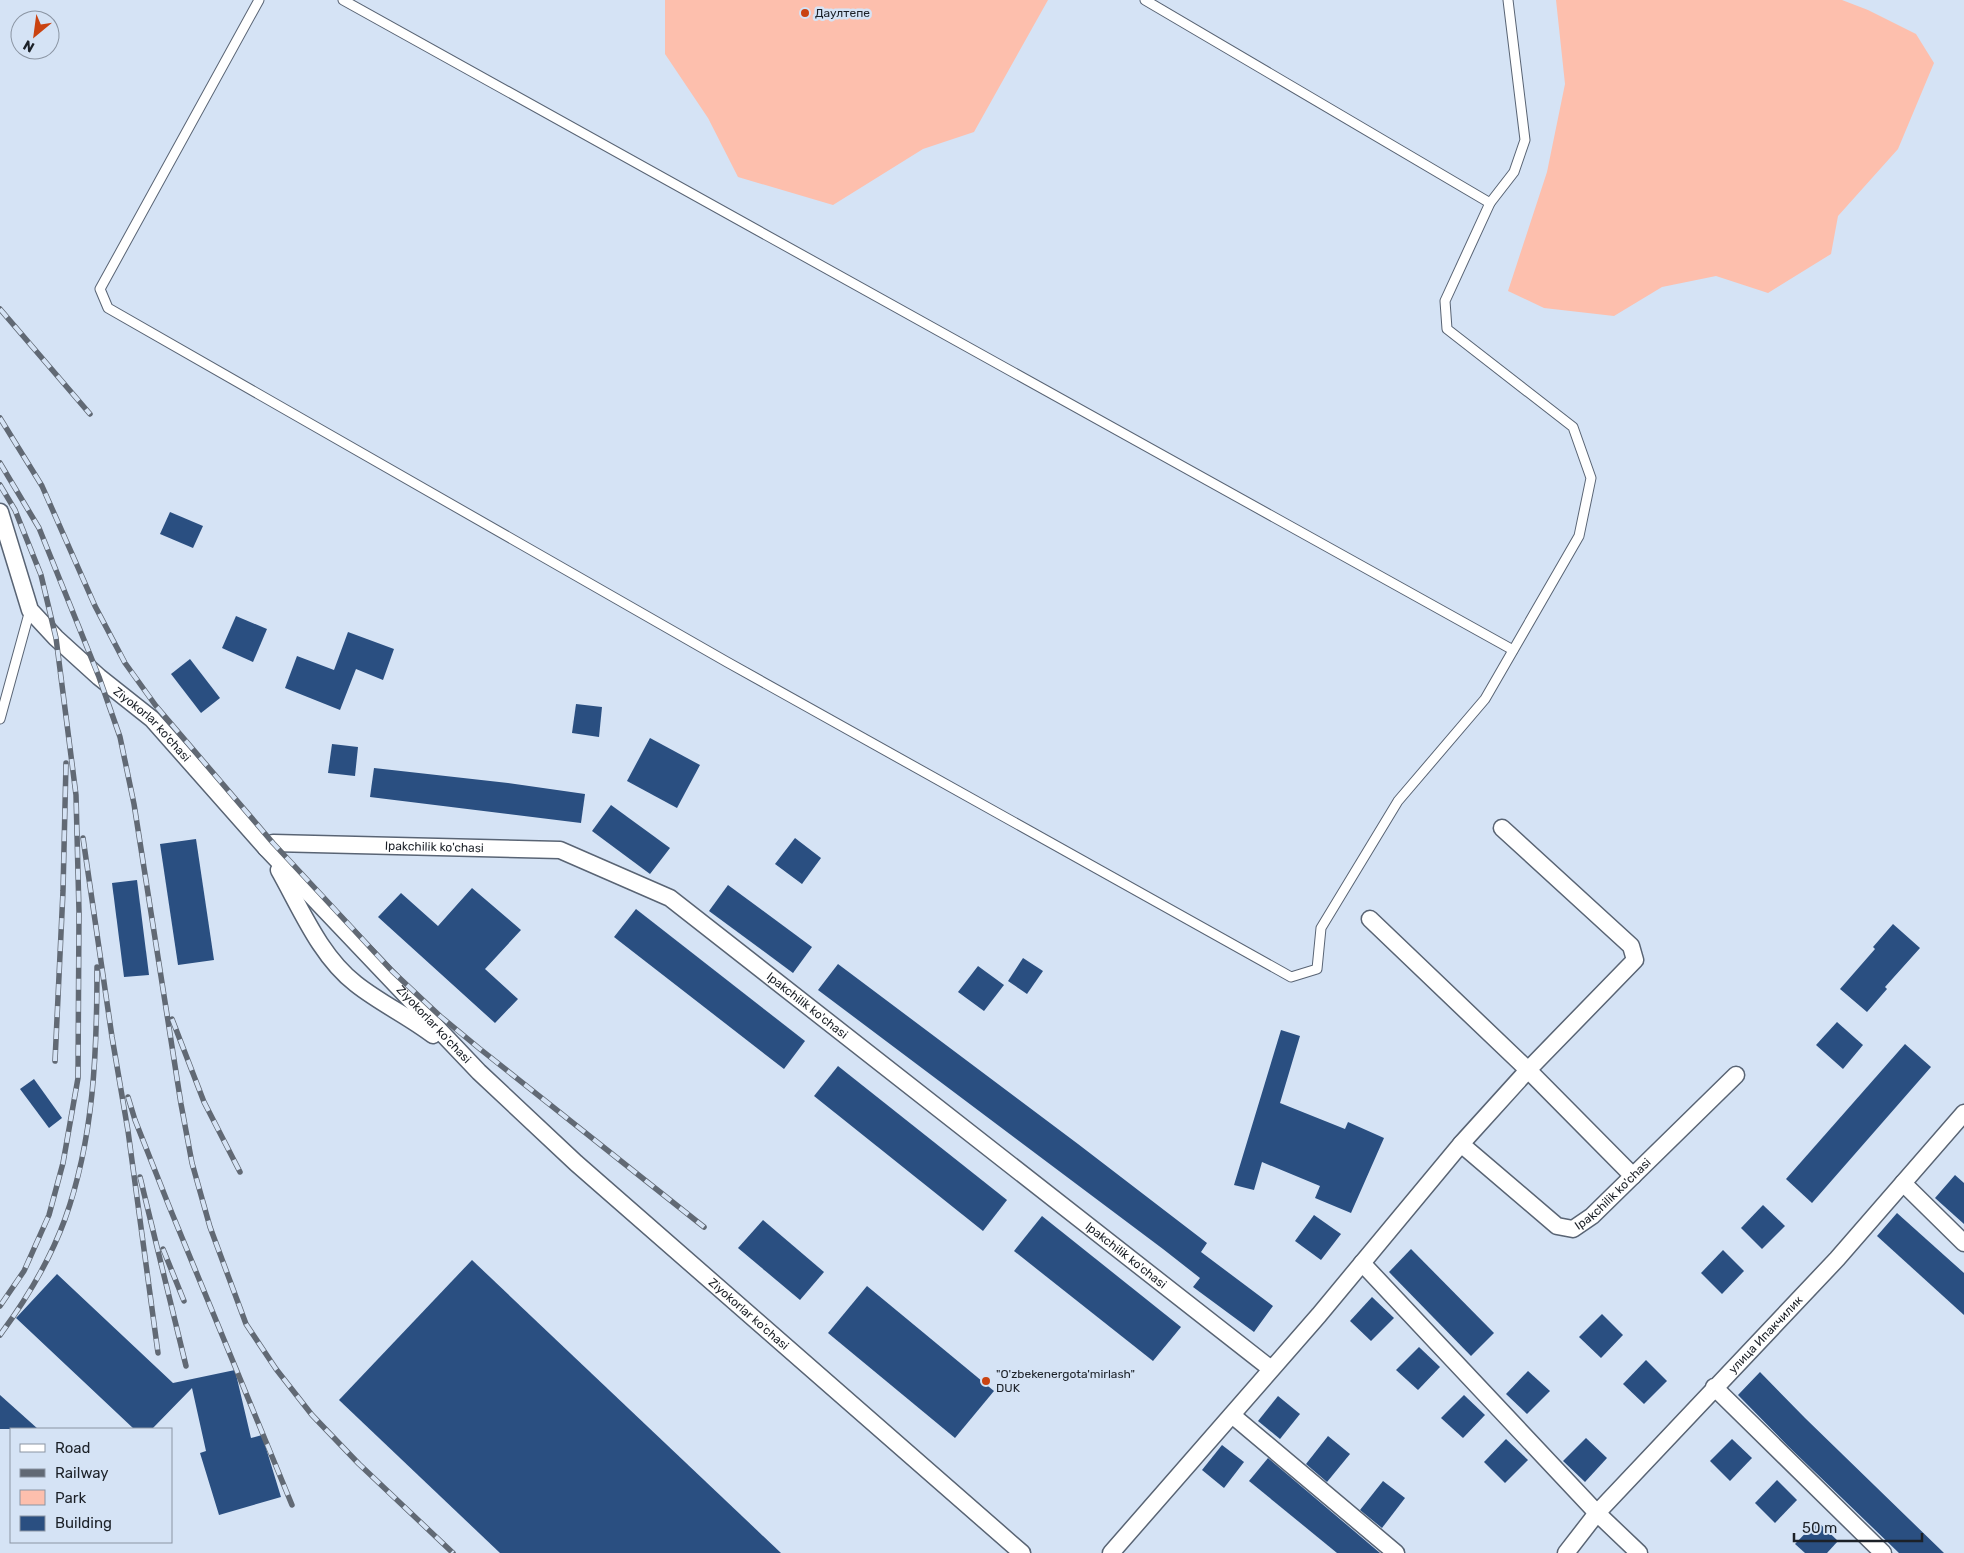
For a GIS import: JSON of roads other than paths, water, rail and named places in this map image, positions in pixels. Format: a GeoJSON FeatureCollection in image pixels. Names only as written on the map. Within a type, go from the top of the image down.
{"type":"FeatureCollection","features":[{"type":"Feature","properties":{"kind":"street"},"geometry":{"type":"LineString","coordinates":[[0,512],[30,610]]}},
{"type":"Feature","properties":{"kind":"street","name":"Ziyokorlar ko'chasi"},"geometry":{"type":"LineString","coordinates":[[30,610],[84,664],[152,719],[266,848],[479,1072],[576,1163],[1022,1553]]}},
{"type":"Feature","properties":{"kind":"street"},"geometry":{"type":"LineString","coordinates":[[1111,1553],[1232,1415],[1461,1144],[1528,1070],[1635,960],[1631,946],[1502,828]]}},
{"type":"Feature","properties":{"kind":"street","name":"Ipakchilik ko'chasi"},"geometry":{"type":"LineString","coordinates":[[266,848],[273,843],[560,850],[670,898],[1271,1369]]}},
{"type":"Feature","properties":{"kind":"street","name":"Ziyokorlar ko'chasi"},"geometry":{"type":"LineString","coordinates":[[266,848],[320,942],[345,974],[368,993],[414,1020],[479,1072]]}},
{"type":"Feature","properties":{"kind":"street"},"geometry":{"type":"LineString","coordinates":[[1370,919],[1528,1070],[1634,1176]]}},
{"type":"Feature","properties":{"kind":"street","name":"Ipakchilik ko'chasi"},"geometry":{"type":"LineString","coordinates":[[1461,1144],[1557,1226],[1573,1230],[1592,1216],[1736,1075]]}},
{"type":"Feature","properties":{"kind":"street","name":"улица Ипакчилик"},"geometry":{"type":"LineString","coordinates":[[1566,1553],[1597,1513],[1837,1259],[1964,1113]]}},
{"type":"Feature","properties":{"kind":"street"},"geometry":{"type":"LineString","coordinates":[[1903,1183],[1964,1243]]}},
{"type":"Feature","properties":{"kind":"street"},"geometry":{"type":"LineString","coordinates":[[1362,1263],[1597,1513],[1639,1553]]}},
{"type":"Feature","properties":{"kind":"street"},"geometry":{"type":"LineString","coordinates":[[1714,1387],[1883,1553]]}},
{"type":"Feature","properties":{"kind":"street"},"geometry":{"type":"LineString","coordinates":[[1232,1415],[1396,1553]]}},
{"type":"Feature","properties":{"kind":"lane"},"geometry":{"type":"LineString","coordinates":[[259,0],[100,289],[108,308],[727,662],[1292,977],[1317,970],[1321,928],[1398,801],[1484,699],[1580,536],[1590,478],[1573,427],[1447,329],[1445,301],[1490,202],[1514,172],[1525,140],[1508,0]]}},
{"type":"Feature","properties":{"kind":"lane"},"geometry":{"type":"LineString","coordinates":[[343,0],[1513,650]]}},
{"type":"Feature","properties":{"kind":"lane"},"geometry":{"type":"LineString","coordinates":[[1145,0],[1490,202]]}},
{"type":"Feature","properties":{"kind":"lane"},"geometry":{"type":"LineString","coordinates":[[0,719],[30,610]]}},
{"type":"Feature","properties":{"kind":"railway"},"geometry":{"type":"LineString","coordinates":[[0,309],[90,414]]}},
{"type":"Feature","properties":{"kind":"railway"},"geometry":{"type":"LineString","coordinates":[[0,418],[42,486],[95,606],[125,663],[156,706],[273,843],[392,971],[440,1016],[704,1227]]}},
{"type":"Feature","properties":{"kind":"railway"},"geometry":{"type":"LineString","coordinates":[[0,463],[39,528],[99,677],[120,737],[134,804],[192,1163],[210,1227],[246,1324],[276,1369],[312,1415],[359,1464],[453,1553]]}},
{"type":"Feature","properties":{"kind":"railway"},"geometry":{"type":"LineString","coordinates":[[0,485],[15,510],[41,575],[56,638],[76,795],[79,912],[78,1078],[63,1163],[49,1215],[24,1271],[0,1306]]}},
{"type":"Feature","properties":{"kind":"railway"},"geometry":{"type":"LineString","coordinates":[[55,1061],[63,891],[66,763]]}},
{"type":"Feature","properties":{"kind":"railway"},"geometry":{"type":"LineString","coordinates":[[83,838],[112,1037],[128,1131],[158,1353]]}},
{"type":"Feature","properties":{"kind":"railway"},"geometry":{"type":"LineString","coordinates":[[0,1335],[28,1294],[45,1264],[65,1219],[75,1188],[88,1126],[92,1094],[95,1063],[97,967]]}},
{"type":"Feature","properties":{"kind":"railway"},"geometry":{"type":"LineString","coordinates":[[172,1019],[204,1102],[240,1172]]}},
{"type":"Feature","properties":{"kind":"railway"},"geometry":{"type":"LineString","coordinates":[[128,1097],[135,1120],[169,1206],[292,1505]]}},
{"type":"Feature","properties":{"kind":"railway"},"geometry":{"type":"LineString","coordinates":[[140,1177],[186,1366]]}},
{"type":"Feature","properties":{"kind":"railway"},"geometry":{"type":"LineString","coordinates":[[163,1249],[184,1301]]}},
{"type":"Feature","properties":{"kind":"place","name":"Даултепе"},"geometry":{"type":"Point","coordinates":[805,13]}},
{"type":"Feature","properties":{"kind":"place","name":"\"O'zbekenergota'mirlash\" DUK"},"geometry":{"type":"Point","coordinates":[986,1381]}}]}
